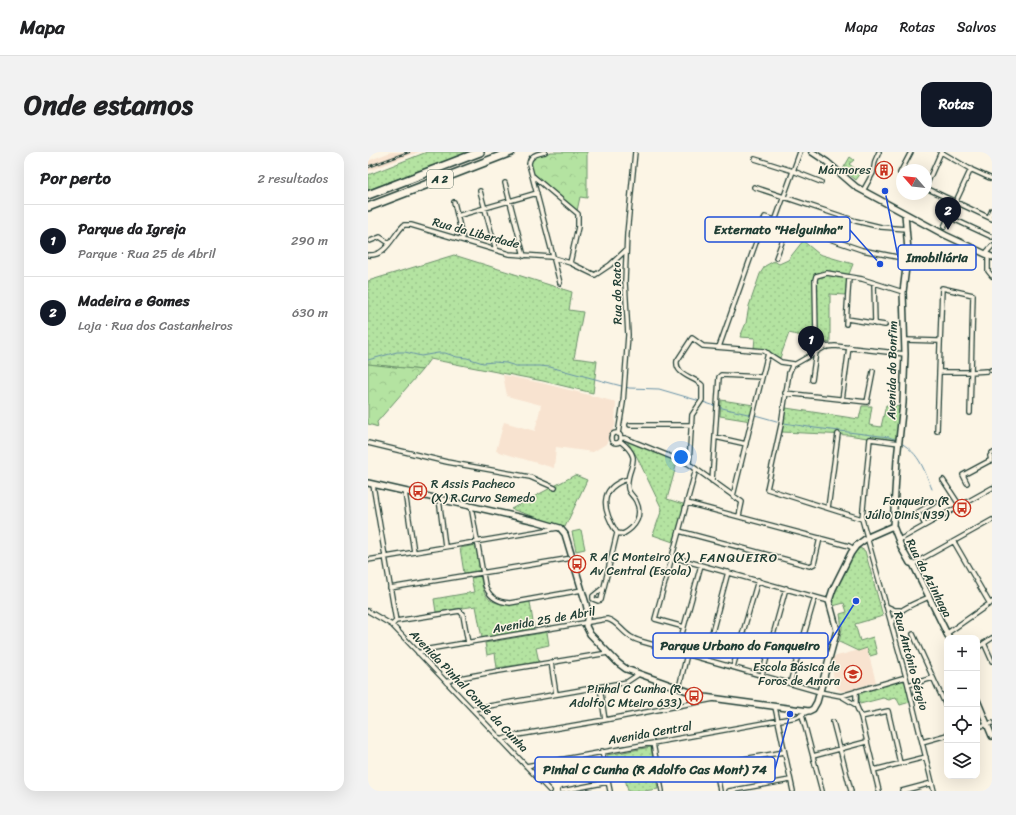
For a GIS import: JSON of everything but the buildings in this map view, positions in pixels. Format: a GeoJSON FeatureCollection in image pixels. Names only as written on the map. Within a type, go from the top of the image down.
{"type":"FeatureCollection","features":[{"type":"Feature","properties":{"kind":"highway","name":"A 2"},"geometry":{"type":"LineString","coordinates":[[368,195],[480,152]]}},
{"type":"Feature","properties":{"kind":"highway","name":"A 2"},"geometry":{"type":"LineString","coordinates":[[368,207],[511,152]]}},
{"type":"Feature","properties":{"kind":"street"},"geometry":{"type":"LineString","coordinates":[[545,152],[532,156],[529,159],[529,164],[560,283]]}},
{"type":"Feature","properties":{"kind":"street","name":"Rua do Rato"},"geometry":{"type":"LineString","coordinates":[[618,434],[628,335],[625,281],[626,250],[635,152]]}},
{"type":"Feature","properties":{"kind":"street"},"geometry":{"type":"LineString","coordinates":[[775,221],[800,152]]}},
{"type":"Feature","properties":{"kind":"street"},"geometry":{"type":"LineString","coordinates":[[812,152],[827,162],[856,187],[989,256]]}},
{"type":"Feature","properties":{"kind":"street"},"geometry":{"type":"LineString","coordinates":[[863,191],[873,174],[875,161],[879,152]]}},
{"type":"Feature","properties":{"kind":"street"},"geometry":{"type":"LineString","coordinates":[[905,164],[911,152]]}},
{"type":"Feature","properties":{"kind":"street"},"geometry":{"type":"LineString","coordinates":[[932,173],[941,152],[971,170],[992,179]]}},
{"type":"Feature","properties":{"kind":"street"},"geometry":{"type":"LineString","coordinates":[[755,159],[821,182]]}},
{"type":"Feature","properties":{"kind":"street"},"geometry":{"type":"LineString","coordinates":[[944,227],[971,170]]}},
{"type":"Feature","properties":{"kind":"street"},"geometry":{"type":"LineString","coordinates":[[532,176],[578,214],[578,228],[570,263]]}},
{"type":"Feature","properties":{"kind":"street"},"geometry":{"type":"LineString","coordinates":[[504,183],[524,256]]}},
{"type":"Feature","properties":{"kind":"street"},"geometry":{"type":"LineString","coordinates":[[754,187],[856,221],[881,227],[906,229]]}},
{"type":"Feature","properties":{"kind":"street"},"geometry":{"type":"LineString","coordinates":[[932,190],[990,218],[992,210]]}},
{"type":"Feature","properties":{"kind":"street"},"geometry":{"type":"LineString","coordinates":[[480,191],[496,250]]}},
{"type":"Feature","properties":{"kind":"street"},"geometry":{"type":"LineString","coordinates":[[457,216],[536,193]]}},
{"type":"Feature","properties":{"kind":"street"},"geometry":{"type":"LineString","coordinates":[[454,202],[463,240]]}},
{"type":"Feature","properties":{"kind":"street","name":"Avenida do Bonfim"},"geometry":{"type":"LineString","coordinates":[[894,526],[905,354],[903,292],[908,251],[906,214]]}},
{"type":"Feature","properties":{"kind":"street"},"geometry":{"type":"LineString","coordinates":[[949,217],[992,237]]}},
{"type":"Feature","properties":{"kind":"street"},"geometry":{"type":"LineString","coordinates":[[719,348],[765,218],[862,250],[907,260]]}},
{"type":"Feature","properties":{"kind":"street","name":"Rua da Liberdade"},"geometry":{"type":"LineString","coordinates":[[389,243],[404,225],[411,225],[509,254],[554,258],[570,263],[595,275],[610,265],[626,250]]}},
{"type":"Feature","properties":{"kind":"street"},"geometry":{"type":"LineString","coordinates":[[776,258],[788,226]]}},
{"type":"Feature","properties":{"kind":"street"},"geometry":{"type":"LineString","coordinates":[[368,255],[372,256],[381,253],[389,243],[380,237],[370,241]]}},
{"type":"Feature","properties":{"kind":"street"},"geometry":{"type":"LineString","coordinates":[[992,246],[989,256],[988,271],[992,276]]}},
{"type":"Feature","properties":{"kind":"street"},"geometry":{"type":"LineString","coordinates":[[827,347],[816,338],[816,276],[827,273],[849,277],[903,292]]}},
{"type":"Feature","properties":{"kind":"street"},"geometry":{"type":"LineString","coordinates":[[846,324],[849,277]]}},
{"type":"Feature","properties":{"kind":"street"},"geometry":{"type":"LineString","coordinates":[[874,283],[875,324]]}},
{"type":"Feature","properties":{"kind":"street"},"geometry":{"type":"LineString","coordinates":[[937,431],[942,288],[973,295],[970,413]]}},
{"type":"Feature","properties":{"kind":"street"},"geometry":{"type":"LineString","coordinates":[[847,319],[885,325]]}},
{"type":"Feature","properties":{"kind":"street"},"geometry":{"type":"LineString","coordinates":[[689,464],[692,415],[702,400],[702,385],[679,370],[676,366],[677,361],[692,338],[703,346],[768,353],[781,362],[793,365]]}},
{"type":"Feature","properties":{"kind":"street"},"geometry":{"type":"LineString","coordinates":[[905,340],[939,341]]}},
{"type":"Feature","properties":{"kind":"street"},"geometry":{"type":"LineString","coordinates":[[899,443],[870,439],[862,519],[767,489],[781,425],[789,373],[793,365],[827,347],[835,346],[905,354]]}},
{"type":"Feature","properties":{"kind":"street"},"geometry":{"type":"LineString","coordinates":[[842,400],[850,347]]}},
{"type":"Feature","properties":{"kind":"street"},"geometry":{"type":"LineString","coordinates":[[812,380],[816,352]]}},
{"type":"Feature","properties":{"kind":"street"},"geometry":{"type":"LineString","coordinates":[[733,496],[768,353]]}},
{"type":"Feature","properties":{"kind":"street"},"geometry":{"type":"LineString","coordinates":[[939,372],[971,372],[990,370]]}},
{"type":"Feature","properties":{"kind":"street"},"geometry":{"type":"LineString","coordinates":[[785,393],[867,402],[873,371]]}},
{"type":"Feature","properties":{"kind":"street"},"geometry":{"type":"LineString","coordinates":[[712,481],[719,377],[721,375],[762,377]]}},
{"type":"Feature","properties":{"kind":"street"},"geometry":{"type":"LineString","coordinates":[[630,425],[692,425]]}},
{"type":"Feature","properties":{"kind":"street"},"geometry":{"type":"LineString","coordinates":[[617,533],[623,534],[632,529],[637,520],[639,510],[636,501],[628,490],[628,479],[634,456],[621,440],[618,434],[613,434],[611,436],[611,440],[614,443],[617,443],[621,440],[625,438],[689,464],[742,502],[739,516]]}},
{"type":"Feature","properties":{"kind":"street"},"geometry":{"type":"LineString","coordinates":[[828,508],[838,434]]}},
{"type":"Feature","properties":{"kind":"street"},"geometry":{"type":"LineString","coordinates":[[715,437],[746,444]]}},
{"type":"Feature","properties":{"kind":"street"},"geometry":{"type":"LineString","coordinates":[[368,443],[447,462],[530,477],[555,488]]}},
{"type":"Feature","properties":{"kind":"street"},"geometry":{"type":"LineString","coordinates":[[967,482],[963,475],[992,461],[990,456],[992,453]]}},
{"type":"Feature","properties":{"kind":"street"},"geometry":{"type":"LineString","coordinates":[[684,627],[655,619],[696,469]]}},
{"type":"Feature","properties":{"kind":"street"},"geometry":{"type":"LineString","coordinates":[[604,588],[617,533],[609,520],[605,507],[608,492],[618,482],[628,479]]}},
{"type":"Feature","properties":{"kind":"street"},"geometry":{"type":"LineString","coordinates":[[943,480],[960,506]]}},
{"type":"Feature","properties":{"kind":"street"},"geometry":{"type":"LineString","coordinates":[[396,621],[371,484],[470,505],[560,528],[565,534],[582,590],[588,613],[586,626],[590,634],[622,667],[704,697],[809,711]]}},
{"type":"Feature","properties":{"kind":"street"},"geometry":{"type":"LineString","coordinates":[[899,540],[992,488]]}},
{"type":"Feature","properties":{"kind":"street"},"geometry":{"type":"LineString","coordinates":[[405,492],[414,552]]}},
{"type":"Feature","properties":{"kind":"street"},"geometry":{"type":"LineString","coordinates":[[439,499],[445,546]]}},
{"type":"Feature","properties":{"kind":"street"},"geometry":{"type":"LineString","coordinates":[[925,525],[918,512],[936,502]]}},
{"type":"Feature","properties":{"kind":"street"},"geometry":{"type":"LineString","coordinates":[[687,503],[820,538],[849,546],[854,549]]}},
{"type":"Feature","properties":{"kind":"street"},"geometry":{"type":"LineString","coordinates":[[470,505],[478,542],[482,573],[488,593],[493,598],[502,602],[510,602],[582,590]]}},
{"type":"Feature","properties":{"kind":"street","name":"Rua António Sérgio"},"geometry":{"type":"LineString","coordinates":[[862,519],[906,677],[934,791]]}},
{"type":"Feature","properties":{"kind":"street"},"geometry":{"type":"LineString","coordinates":[[913,564],[992,520]]}},
{"type":"Feature","properties":{"kind":"street"},"geometry":{"type":"LineString","coordinates":[[822,791],[802,716],[815,706],[836,630],[829,600],[836,582],[854,549],[868,537],[894,526]]}},
{"type":"Feature","properties":{"kind":"street","name":"Rua da Azinhaga"},"geometry":{"type":"LineString","coordinates":[[894,526],[910,563],[913,564],[947,635]]}},
{"type":"Feature","properties":{"kind":"street"},"geometry":{"type":"LineString","coordinates":[[368,560],[560,528]]}},
{"type":"Feature","properties":{"kind":"street"},"geometry":{"type":"LineString","coordinates":[[679,530],[794,562],[813,565],[820,538]]}},
{"type":"Feature","properties":{"kind":"street"},"geometry":{"type":"LineString","coordinates":[[948,635],[991,603],[954,542]]}},
{"type":"Feature","properties":{"kind":"street"},"geometry":{"type":"LineString","coordinates":[[672,557],[829,600]]}},
{"type":"Feature","properties":{"kind":"street"},"geometry":{"type":"LineString","coordinates":[[390,588],[572,558]]}},
{"type":"Feature","properties":{"kind":"street"},"geometry":{"type":"LineString","coordinates":[[677,652],[701,565]]}},
{"type":"Feature","properties":{"kind":"street"},"geometry":{"type":"LineString","coordinates":[[705,659],[728,572]]}},
{"type":"Feature","properties":{"kind":"street"},"geometry":{"type":"LineString","coordinates":[[733,667],[758,580]]}},
{"type":"Feature","properties":{"kind":"street"},"geometry":{"type":"LineString","coordinates":[[762,675],[786,588]]}},
{"type":"Feature","properties":{"kind":"street"},"geometry":{"type":"LineString","coordinates":[[790,683],[815,597]]}},
{"type":"Feature","properties":{"kind":"street"},"geometry":{"type":"LineString","coordinates":[[891,624],[901,610],[929,597]]}},
{"type":"Feature","properties":{"kind":"street"},"geometry":{"type":"LineString","coordinates":[[886,606],[895,610],[901,610]]}},
{"type":"Feature","properties":{"kind":"street","name":"Avenida Pinhal Conde da Cunha"},"geometry":{"type":"LineString","coordinates":[[368,611],[392,625],[550,791]]}},
{"type":"Feature","properties":{"kind":"street"},"geometry":{"type":"LineString","coordinates":[[392,625],[396,621],[460,611],[463,615],[468,643]]}},
{"type":"Feature","properties":{"kind":"street","name":"Avenida 25 de Abril"},"geometry":{"type":"LineString","coordinates":[[418,653],[429,649],[609,619],[631,637],[640,641],[820,692],[841,696],[856,705]]}},
{"type":"Feature","properties":{"kind":"street"},"geometry":{"type":"LineString","coordinates":[[913,634],[947,707]]}},
{"type":"Feature","properties":{"kind":"street"},"geometry":{"type":"LineString","coordinates":[[980,646],[992,638]]}},
{"type":"Feature","properties":{"kind":"street"},"geometry":{"type":"LineString","coordinates":[[984,643],[992,661]]}},
{"type":"Feature","properties":{"kind":"street"},"geometry":{"type":"LineString","coordinates":[[446,682],[454,679],[608,653]]}},
{"type":"Feature","properties":{"kind":"street"},"geometry":{"type":"LineString","coordinates":[[679,688],[688,654]]}},
{"type":"Feature","properties":{"kind":"street"},"geometry":{"type":"LineString","coordinates":[[551,662],[556,694]]}},
{"type":"Feature","properties":{"kind":"street"},"geometry":{"type":"LineString","coordinates":[[472,709],[627,682],[639,674]]}},
{"type":"Feature","properties":{"kind":"street"},"geometry":{"type":"LineString","coordinates":[[841,696],[906,677]]}},
{"type":"Feature","properties":{"kind":"street"},"geometry":{"type":"LineString","coordinates":[[908,685],[933,678]]}},
{"type":"Feature","properties":{"kind":"street"},"geometry":{"type":"LineString","coordinates":[[600,687],[605,720]]}},
{"type":"Feature","properties":{"kind":"street"},"geometry":{"type":"LineString","coordinates":[[856,691],[856,705],[861,717],[879,791]]}},
{"type":"Feature","properties":{"kind":"street"},"geometry":{"type":"LineString","coordinates":[[501,740],[512,736],[715,699]]}},
{"type":"Feature","properties":{"kind":"street"},"geometry":{"type":"LineString","coordinates":[[980,706],[990,724],[992,736]]}},
{"type":"Feature","properties":{"kind":"street"},"geometry":{"type":"LineString","coordinates":[[775,707],[793,791]]}},
{"type":"Feature","properties":{"kind":"street"},"geometry":{"type":"LineString","coordinates":[[861,717],[888,711],[900,763]]}},
{"type":"Feature","properties":{"kind":"street","name":"Avenida Central"},"geometry":{"type":"LineString","coordinates":[[526,766],[602,751],[802,716]]}},
{"type":"Feature","properties":{"kind":"street"},"geometry":{"type":"LineString","coordinates":[[833,722],[851,791]]}},
{"type":"Feature","properties":{"kind":"street"},"geometry":{"type":"LineString","coordinates":[[980,726],[990,724]]}},
{"type":"Feature","properties":{"kind":"street"},"geometry":{"type":"LineString","coordinates":[[922,742],[944,736]]}},
{"type":"Feature","properties":{"kind":"street"},"geometry":{"type":"LineString","coordinates":[[813,756],[866,742]]}},
{"type":"Feature","properties":{"kind":"street"},"geometry":{"type":"LineString","coordinates":[[653,743],[662,791]]}},
{"type":"Feature","properties":{"kind":"street"},"geometry":{"type":"LineString","coordinates":[[602,751],[610,791]]}},
{"type":"Feature","properties":{"kind":"street"},"geometry":{"type":"LineString","coordinates":[[659,774],[784,752]]}},
{"type":"Feature","properties":{"kind":"street"},"geometry":{"type":"LineString","coordinates":[[874,770],[926,757]]}},
{"type":"Feature","properties":{"kind":"street"},"geometry":{"type":"LineString","coordinates":[[715,764],[720,791]]}},
{"type":"Feature","properties":{"kind":"street"},"geometry":{"type":"LineString","coordinates":[[729,791],[790,780]]}},
{"type":"Feature","properties":{"kind":"street"},"geometry":{"type":"LineString","coordinates":[[562,791],[608,782]]}},
{"type":"Feature","properties":{"kind":"street"},"geometry":{"type":"LineString","coordinates":[[905,791],[932,783]]}},
{"type":"Feature","properties":{"kind":"shaded area"},"geometry":{"type":"Polygon","coordinates":[[[391,152],[419,152],[368,171],[368,161],[391,152]]]}},
{"type":"Feature","properties":{"kind":"shaded area"},"geometry":{"type":"Polygon","coordinates":[[[503,375],[542,383],[616,402],[615,426],[606,444],[593,452],[556,447],[554,468],[496,451],[504,422],[535,431],[541,405],[507,396],[503,375]]]}},
{"type":"Feature","properties":{"kind":"shaded area","name":"Escola Básica de Foros de Amora"},"geometry":{"type":"Polygon","coordinates":[[[867,648],[876,682],[847,691],[841,691],[836,687],[831,665],[833,657],[867,648]]]}},
{"type":"Feature","properties":{"kind":"green space"},"geometry":{"type":"Polygon","coordinates":[[[427,152],[470,152],[368,190],[368,175],[427,152]]]}},
{"type":"Feature","properties":{"kind":"green space"},"geometry":{"type":"Polygon","coordinates":[[[551,152],[587,152],[587,198],[580,197],[577,211],[533,174],[531,164],[533,158],[551,152]]]}},
{"type":"Feature","properties":{"kind":"green space"},"geometry":{"type":"Polygon","coordinates":[[[850,157],[854,160],[849,164],[861,173],[856,180],[843,169],[850,157]]]}},
{"type":"Feature","properties":{"kind":"green space"},"geometry":{"type":"Polygon","coordinates":[[[803,241],[819,254],[853,264],[847,279],[845,295],[830,294],[830,343],[789,333],[780,358],[765,349],[754,348],[755,338],[740,337],[746,323],[749,306],[760,274],[765,266],[774,261],[779,264],[788,260],[803,241]]]}},
{"type":"Feature","properties":{"kind":"green space"},"geometry":{"type":"Polygon","coordinates":[[[454,255],[572,292],[569,310],[583,312],[574,358],[597,361],[593,393],[543,381],[430,359],[422,370],[368,364],[368,281],[454,255]]]}},
{"type":"Feature","properties":{"kind":"green space"},"geometry":{"type":"Polygon","coordinates":[[[368,364],[422,370],[377,422],[378,427],[368,424],[368,364]]]}},
{"type":"Feature","properties":{"kind":"green space"},"geometry":{"type":"Polygon","coordinates":[[[721,400],[754,405],[751,421],[720,416],[721,400]]]}},
{"type":"Feature","properties":{"kind":"green space"},"geometry":{"type":"Polygon","coordinates":[[[886,405],[901,407],[899,443],[848,435],[782,432],[786,408],[859,419],[862,406],[872,406],[869,425],[881,427],[886,405]]]}},
{"type":"Feature","properties":{"kind":"green space"},"geometry":{"type":"Polygon","coordinates":[[[625,438],[678,459],[667,499],[686,505],[676,543],[653,535],[662,509],[637,457],[625,438]]]}},
{"type":"Feature","properties":{"kind":"green space"},"geometry":{"type":"Polygon","coordinates":[[[575,475],[587,480],[565,527],[511,509],[575,475]]]}},
{"type":"Feature","properties":{"kind":"green space"},"geometry":{"type":"Polygon","coordinates":[[[581,530],[585,549],[576,551],[572,532],[581,530]]]}},
{"type":"Feature","properties":{"kind":"green space"},"geometry":{"type":"Polygon","coordinates":[[[476,545],[480,571],[464,573],[460,548],[476,545]]]}},
{"type":"Feature","properties":{"kind":"green space"},"geometry":{"type":"Polygon","coordinates":[[[860,548],[865,551],[883,616],[855,624],[860,641],[873,637],[877,654],[870,656],[867,648],[858,651],[839,642],[842,629],[840,614],[847,612],[844,603],[833,606],[832,600],[833,594],[843,572],[852,557],[860,548]]]}},
{"type":"Feature","properties":{"kind":"green space"},"geometry":{"type":"Polygon","coordinates":[[[480,576],[484,592],[492,601],[504,604],[530,602],[534,629],[482,638],[476,606],[436,612],[434,599],[474,592],[471,578],[480,576]]]}},
{"type":"Feature","properties":{"kind":"green space"},"geometry":{"type":"Polygon","coordinates":[[[547,632],[549,645],[536,648],[539,662],[497,668],[495,653],[487,655],[485,643],[547,632]]]}},
{"type":"Feature","properties":{"kind":"green space"},"geometry":{"type":"Polygon","coordinates":[[[901,680],[905,682],[910,702],[900,705],[896,697],[889,700],[883,698],[860,704],[859,693],[901,680]]]}},
{"type":"Feature","properties":{"kind":"green space"},"geometry":{"type":"Polygon","coordinates":[[[651,747],[658,789],[628,791],[625,778],[612,780],[607,755],[651,747]]]}},
{"type":"Feature","properties":{"kind":"waterway"},"geometry":{"type":"LineString","coordinates":[[368,360],[397,352],[405,352],[421,356],[445,353],[483,363],[494,362],[516,366],[550,367],[629,388],[659,389],[700,401]]}},
{"type":"Feature","properties":{"kind":"waterway"},"geometry":{"type":"LineString","coordinates":[[703,402],[715,406]]}},
{"type":"Feature","properties":{"kind":"waterway"},"geometry":{"type":"LineString","coordinates":[[718,407],[752,415]]}},
{"type":"Feature","properties":{"kind":"waterway"},"geometry":{"type":"LineString","coordinates":[[755,415],[780,422]]}},
{"type":"Feature","properties":{"kind":"waterway"},"geometry":{"type":"LineString","coordinates":[[784,423],[889,437],[897,440]]}},
{"type":"Feature","properties":{"kind":"waterway"},"geometry":{"type":"LineString","coordinates":[[901,443],[917,457],[924,469],[932,489]]}},
{"type":"Feature","properties":{"kind":"railway"},"geometry":{"type":"LineString","coordinates":[[368,167],[409,152]]}},
{"type":"Feature","properties":{"kind":"place","name":"Mármores"},"geometry":{"type":"Point","coordinates":[884,170]}},
{"type":"Feature","properties":{"kind":"place","name":"Imobiliária"},"geometry":{"type":"Point","coordinates":[885,191]}},
{"type":"Feature","properties":{"kind":"place","name":"Madeira e Gomes"},"geometry":{"type":"Point","coordinates":[948,230]}},
{"type":"Feature","properties":{"kind":"place","name":"Externato \"Helguinha\""},"geometry":{"type":"Point","coordinates":[880,264]}},
{"type":"Feature","properties":{"kind":"place","name":"Parque da Igreja"},"geometry":{"type":"Point","coordinates":[811,359]}},
{"type":"Feature","properties":{"kind":"place","name":"R Assis Pacheco (X) R Curvo Semedo"},"geometry":{"type":"Point","coordinates":[418,491]}},
{"type":"Feature","properties":{"kind":"place","name":"Fanqueiro (R Júlio Dinis N39)"},"geometry":{"type":"Point","coordinates":[962,508]}},
{"type":"Feature","properties":{"kind":"place","name":"R A C Monteiro (X) Av Central (Escola)"},"geometry":{"type":"Point","coordinates":[577,564]}},
{"type":"Feature","properties":{"kind":"place","name":"Parque Urbano do Fanqueiro"},"geometry":{"type":"Point","coordinates":[856,601]}},
{"type":"Feature","properties":{"kind":"place","name":"Escola Básica de Foros de Amora"},"geometry":{"type":"Point","coordinates":[853,674]}},
{"type":"Feature","properties":{"kind":"place","name":"Pinhal C Cunha (R Adolfo C Mteiro 633)"},"geometry":{"type":"Point","coordinates":[694,696]}},
{"type":"Feature","properties":{"kind":"place","name":"Pinhal C Cunha (R Adolfo Cas Mont) 74"},"geometry":{"type":"Point","coordinates":[790,714]}},
{"type":"Feature","properties":{"kind":"district","name":"FANQUEIRO"},"geometry":{"type":"Point","coordinates":[739,557]}}]}
